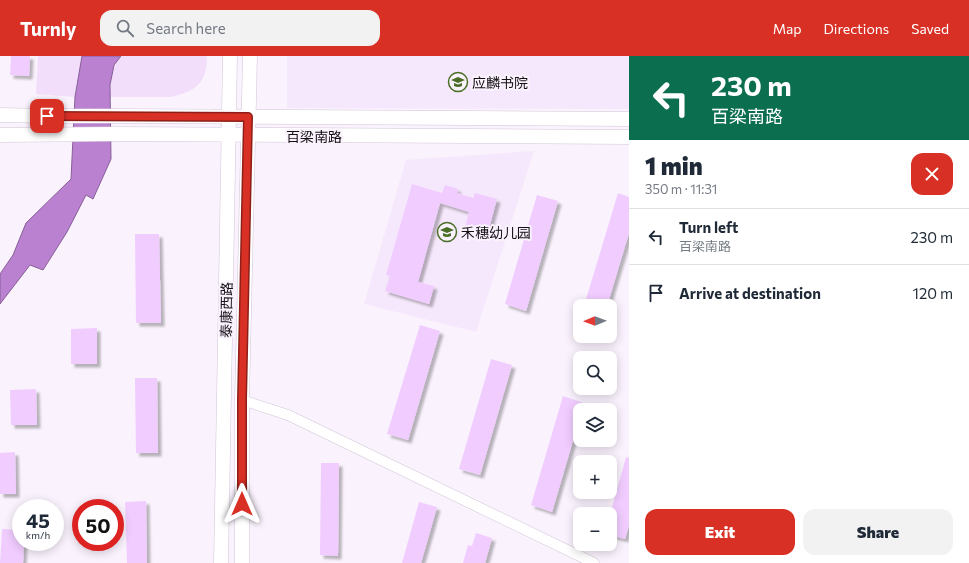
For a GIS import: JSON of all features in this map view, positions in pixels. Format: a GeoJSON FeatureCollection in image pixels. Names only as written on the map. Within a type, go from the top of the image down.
{"type":"FeatureCollection","features":[{"type":"Feature","properties":{"kind":"main road","name":"泰康西路"},"geometry":{"type":"LineString","coordinates":[[221,563],[230,56]]}},
{"type":"Feature","properties":{"kind":"main road","name":"泰康西路"},"geometry":{"type":"LineString","coordinates":[[242,563],[242,400],[250,56]]}},
{"type":"Feature","properties":{"kind":"main road","name":"百梁南路"},"geometry":{"type":"LineString","coordinates":[[0,115],[629,119]]}},
{"type":"Feature","properties":{"kind":"main road","name":"百梁南路"},"geometry":{"type":"LineString","coordinates":[[0,135],[115,134],[248,136],[629,137]]}},
{"type":"Feature","properties":{"kind":"street"},"geometry":{"type":"LineString","coordinates":[[242,400],[288,415],[594,563]]}},
{"type":"Feature","properties":{"kind":"shaded area"},"geometry":{"type":"Polygon","coordinates":[[[38,56],[207,56],[205,73],[202,79],[193,89],[180,95],[171,97],[75,97],[36,94],[38,56]]]}},
{"type":"Feature","properties":{"kind":"shaded area"},"geometry":{"type":"Polygon","coordinates":[[[82,56],[121,56],[114,65],[110,85],[111,159],[93,199],[86,195],[67,232],[43,270],[30,265],[0,304],[0,274],[13,255],[26,223],[71,179],[75,97],[82,56]]]}},
{"type":"Feature","properties":{"kind":"shaded area","name":"应麟书院"},"geometry":{"type":"Polygon","coordinates":[[[287,56],[629,56],[629,109],[287,108],[287,56]]]}},
{"type":"Feature","properties":{"kind":"shaded area","name":"禾穗幼儿园"},"geometry":{"type":"Polygon","coordinates":[[[534,151],[476,332],[364,304],[406,160],[534,151]]]}},
{"type":"Feature","properties":{"kind":"building"},"geometry":{"type":"Polygon","coordinates":[[[11,56],[30,56],[29,76],[10,75],[11,56]]]}},
{"type":"Feature","properties":{"kind":"building"},"geometry":{"type":"Polygon","coordinates":[[[412,184],[442,193],[445,185],[458,189],[457,193],[473,198],[475,193],[497,199],[488,232],[485,231],[483,236],[464,231],[469,212],[440,203],[418,282],[434,286],[429,304],[385,291],[390,276],[386,275],[412,184]]]}},
{"type":"Feature","properties":{"kind":"building"},"geometry":{"type":"Polygon","coordinates":[[[618,193],[629,197],[629,233],[609,299],[586,299],[618,193]]]}},
{"type":"Feature","properties":{"kind":"building"},"geometry":{"type":"Polygon","coordinates":[[[537,195],[558,201],[526,311],[505,304],[537,195]]]}},
{"type":"Feature","properties":{"kind":"building"},"geometry":{"type":"Polygon","coordinates":[[[135,234],[159,234],[161,323],[136,323],[135,234]]]}},
{"type":"Feature","properties":{"kind":"building"},"geometry":{"type":"Polygon","coordinates":[[[420,325],[440,331],[408,440],[387,434],[420,325]]]}},
{"type":"Feature","properties":{"kind":"building"},"geometry":{"type":"Polygon","coordinates":[[[97,328],[97,364],[71,364],[71,329],[97,328]]]}},
{"type":"Feature","properties":{"kind":"building"},"geometry":{"type":"Polygon","coordinates":[[[491,359],[512,365],[480,475],[459,469],[491,359]]]}},
{"type":"Feature","properties":{"kind":"building"},"geometry":{"type":"Polygon","coordinates":[[[135,378],[157,378],[158,453],[136,453],[135,378]]]}},
{"type":"Feature","properties":{"kind":"building"},"geometry":{"type":"Polygon","coordinates":[[[36,389],[37,425],[11,425],[10,390],[36,389]]]}},
{"type":"Feature","properties":{"kind":"building"},"geometry":{"type":"Polygon","coordinates":[[[563,396],[584,403],[573,403],[573,441],[552,512],[531,505],[563,396]]]}},
{"type":"Feature","properties":{"kind":"building"},"geometry":{"type":"Polygon","coordinates":[[[15,452],[16,494],[0,494],[0,453],[15,452]]]}},
{"type":"Feature","properties":{"kind":"building"},"geometry":{"type":"Polygon","coordinates":[[[626,457],[629,458],[629,525],[625,539],[617,537],[617,507],[612,507],[614,499],[617,499],[617,490],[626,457]]]}},
{"type":"Feature","properties":{"kind":"building"},"geometry":{"type":"Polygon","coordinates":[[[321,463],[339,463],[338,556],[320,555],[321,463]]]}},
{"type":"Feature","properties":{"kind":"building"},"geometry":{"type":"Polygon","coordinates":[[[146,501],[147,563],[127,563],[125,502],[146,501]]]}},
{"type":"Feature","properties":{"kind":"building"},"geometry":{"type":"Polygon","coordinates":[[[419,502],[437,507],[421,563],[402,563],[419,502]]]}},
{"type":"Feature","properties":{"kind":"building"},"geometry":{"type":"Polygon","coordinates":[[[2,529],[12,530],[12,551],[24,551],[23,563],[0,563],[2,529]]]}},
{"type":"Feature","properties":{"kind":"building"},"geometry":{"type":"Polygon","coordinates":[[[476,533],[492,538],[485,563],[463,563],[468,545],[472,546],[476,533]]]}},
{"type":"Feature","properties":{"kind":"place","name":"应麟书院"},"geometry":{"type":"Point","coordinates":[458,82]}},
{"type":"Feature","properties":{"kind":"place","name":"禾穗幼儿园"},"geometry":{"type":"Point","coordinates":[447,232]}},
{"type":"Feature","properties":{"kind":"route"},"geometry":{"type":"LineString","coordinates":[[47,116],[248,117],[242,400],[242,504]]}}]}
